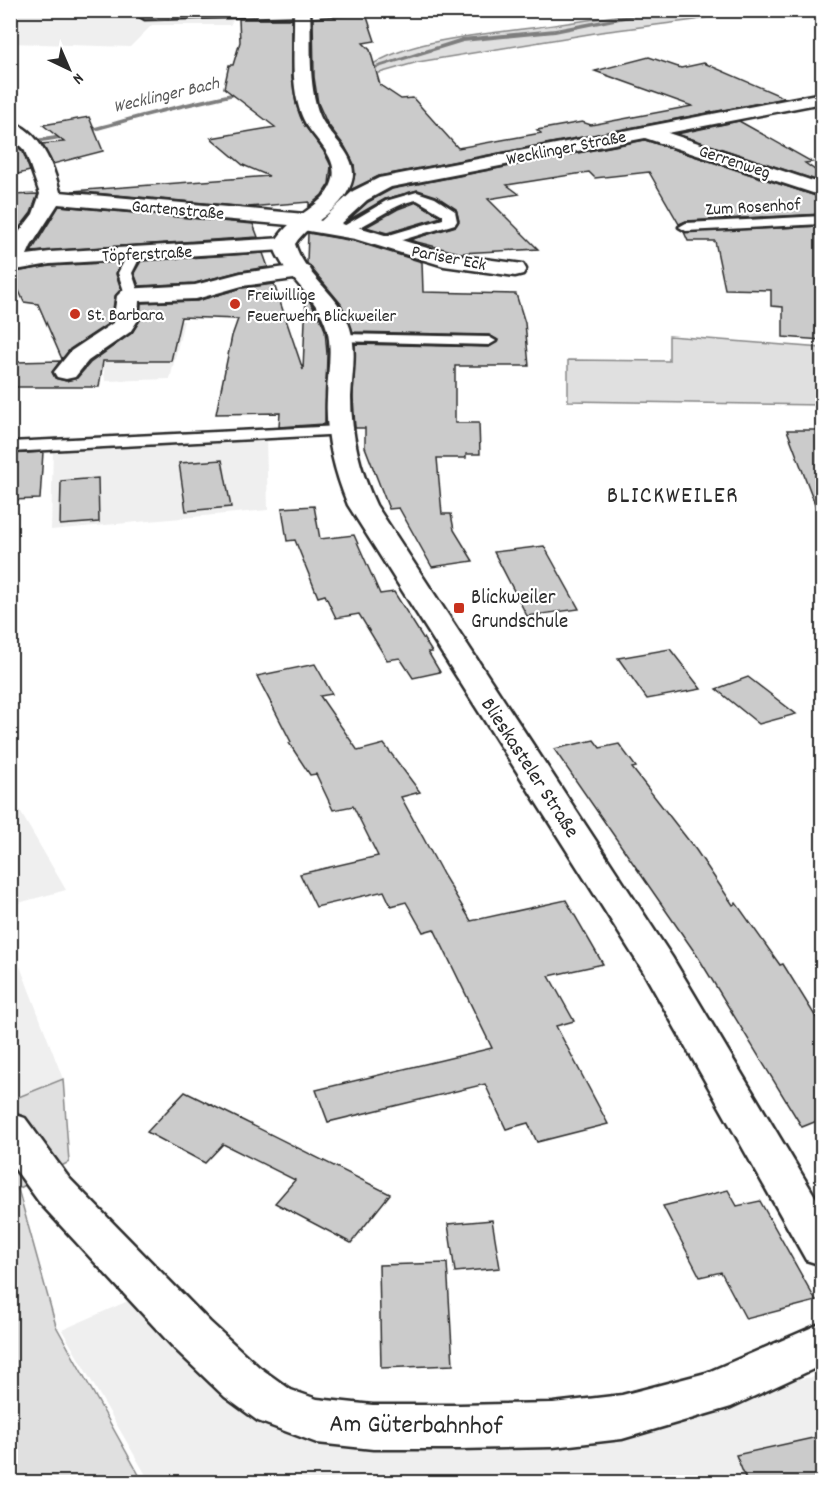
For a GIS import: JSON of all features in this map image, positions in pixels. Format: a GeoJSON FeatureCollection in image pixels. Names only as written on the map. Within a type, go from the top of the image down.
{"type":"FeatureCollection","features":[{"type":"Feature","properties":{"kind":"street"},"geometry":{"type":"LineString","coordinates":[[296,230],[335,195],[342,184],[344,174],[342,161],[337,151],[312,117],[307,92],[302,11]]}},
{"type":"Feature","properties":{"kind":"street","name":"Wecklinger Straße"},"geometry":{"type":"LineString","coordinates":[[335,229],[349,203],[363,193],[398,179],[822,98]]}},
{"type":"Feature","properties":{"kind":"street"},"geometry":{"type":"LineString","coordinates":[[10,128],[30,143],[48,184],[50,197],[45,211],[18,251],[13,264]]}},
{"type":"Feature","properties":{"kind":"street","name":"Gerrenweg"},"geometry":{"type":"LineString","coordinates":[[648,132],[822,190]]}},
{"type":"Feature","properties":{"kind":"street","name":"Gartenstraße"},"geometry":{"type":"LineString","coordinates":[[50,197],[296,230]]}},
{"type":"Feature","properties":{"kind":"street","name":"Pariser Eck"},"geometry":{"type":"LineString","coordinates":[[296,230],[335,229],[384,241],[444,260],[515,269]]}},
{"type":"Feature","properties":{"kind":"street","name":"Töpferstraße"},"geometry":{"type":"LineString","coordinates":[[13,264],[50,258],[135,254],[296,230]]}},
{"type":"Feature","properties":{"kind":"street","name":"Blieskasteler Straße"},"geometry":{"type":"LineString","coordinates":[[296,230],[285,251],[326,302],[335,318],[341,338],[340,431],[350,480],[362,505],[659,966],[822,1246]]}},
{"type":"Feature","properties":{"kind":"street"},"geometry":{"type":"LineString","coordinates":[[66,372],[77,356],[114,332],[126,320],[128,296],[132,294],[196,292],[241,280],[300,272]]}},
{"type":"Feature","properties":{"kind":"street","name":"Am Güterbahnhof"},"geometry":{"type":"LineString","coordinates":[[10,1129],[54,1190],[210,1352],[242,1382],[275,1406],[317,1421],[373,1427],[460,1427],[553,1425],[622,1417],[714,1392],[822,1343]]}},
{"type":"Feature","properties":{"kind":"lane"},"geometry":{"type":"LineString","coordinates":[[145,16],[302,11]]}},
{"type":"Feature","properties":{"kind":"lane"},"geometry":{"type":"LineString","coordinates":[[335,229],[415,196],[398,179]]}},
{"type":"Feature","properties":{"kind":"lane","name":"Pariser Eck"},"geometry":{"type":"LineString","coordinates":[[384,241],[450,221],[450,214],[415,196]]}},
{"type":"Feature","properties":{"kind":"lane","name":"Zum Rosenhof"},"geometry":{"type":"LineString","coordinates":[[686,227],[822,220]]}},
{"type":"Feature","properties":{"kind":"lane"},"geometry":{"type":"LineString","coordinates":[[132,294],[124,281],[125,268],[135,254]]}},
{"type":"Feature","properties":{"kind":"lane"},"geometry":{"type":"LineString","coordinates":[[341,338],[489,341]]}},
{"type":"Feature","properties":{"kind":"lane"},"geometry":{"type":"LineString","coordinates":[[10,447],[340,431]]}},
{"type":"Feature","properties":{"kind":"shaded area"},"geometry":{"type":"Polygon","coordinates":[[[11,11],[290,11],[290,16],[235,17],[230,25],[152,25],[130,47],[11,43],[11,11]]]}},
{"type":"Feature","properties":{"kind":"shaded area"},"geometry":{"type":"Polygon","coordinates":[[[648,11],[736,11],[695,20],[601,32],[418,62],[351,81],[369,67],[390,56],[439,41],[648,11]]]}},
{"type":"Feature","properties":{"kind":"shaded area"},"geometry":{"type":"Polygon","coordinates":[[[145,321],[184,321],[170,379],[105,381],[103,362],[108,347],[135,346],[145,321]]]}},
{"type":"Feature","properties":{"kind":"shaded area"},"geometry":{"type":"Polygon","coordinates":[[[669,336],[822,348],[822,405],[568,401],[568,360],[669,361],[669,336]]]}},
{"type":"Feature","properties":{"kind":"shaded area"},"geometry":{"type":"Polygon","coordinates":[[[266,438],[268,510],[51,530],[53,448],[266,438]]]}},
{"type":"Feature","properties":{"kind":"shaded area"},"geometry":{"type":"Polygon","coordinates":[[[11,796],[66,890],[11,905],[11,796]]]}},
{"type":"Feature","properties":{"kind":"shaded area"},"geometry":{"type":"Polygon","coordinates":[[[10,940],[63,1079],[11,1100],[10,1100],[10,940]]]}},
{"type":"Feature","properties":{"kind":"shaded area"},"geometry":{"type":"Polygon","coordinates":[[[63,1079],[69,1162],[18,1189],[56,1326],[143,1482],[11,1482],[11,1100],[63,1079]]]}},
{"type":"Feature","properties":{"kind":"shaded area"},"geometry":{"type":"Polygon","coordinates":[[[128,1301],[203,1371],[312,1439],[822,1376],[822,1482],[150,1482],[62,1330],[128,1301]]]}},
{"type":"Feature","properties":{"kind":"building"},"geometry":{"type":"Polygon","coordinates":[[[366,14],[375,41],[363,43],[370,50],[380,85],[401,99],[413,98],[458,148],[541,133],[537,130],[582,122],[591,125],[692,106],[595,71],[649,57],[681,68],[704,63],[785,98],[379,176],[350,190],[355,174],[354,164],[345,147],[327,123],[318,103],[314,77],[313,18],[366,14]]]}},
{"type":"Feature","properties":{"kind":"building"},"geometry":{"type":"Polygon","coordinates":[[[239,19],[292,19],[292,77],[296,104],[304,125],[323,150],[331,166],[329,184],[322,195],[309,206],[309,202],[248,207],[72,191],[269,176],[243,165],[211,138],[275,127],[224,88],[229,65],[233,65],[240,42],[239,19]]]}},
{"type":"Feature","properties":{"kind":"building"},"geometry":{"type":"Polygon","coordinates":[[[89,117],[103,151],[53,164],[42,144],[64,142],[43,125],[89,117]]]}},
{"type":"Feature","properties":{"kind":"building"},"geometry":{"type":"Polygon","coordinates":[[[739,121],[812,162],[805,163],[822,175],[822,182],[677,134],[739,121]]]}},
{"type":"Feature","properties":{"kind":"building"},"geometry":{"type":"Polygon","coordinates":[[[645,140],[822,198],[822,214],[686,221],[679,224],[649,172],[595,178],[589,172],[507,185],[519,194],[488,199],[538,249],[460,253],[409,240],[456,226],[459,221],[456,209],[436,196],[418,190],[385,199],[347,221],[368,202],[392,189],[645,140]]]}},
{"type":"Feature","properties":{"kind":"building"},"geometry":{"type":"Polygon","coordinates":[[[10,146],[17,146],[23,152],[30,171],[10,176],[10,146]]]}},
{"type":"Feature","properties":{"kind":"building"},"geometry":{"type":"Polygon","coordinates":[[[38,194],[31,213],[10,240],[10,195],[38,194]]]}},
{"type":"Feature","properties":{"kind":"building"},"geometry":{"type":"Polygon","coordinates":[[[417,202],[441,217],[387,233],[366,227],[398,209],[417,202]]]}},
{"type":"Feature","properties":{"kind":"building"},"geometry":{"type":"Polygon","coordinates":[[[59,206],[253,224],[258,237],[31,252],[59,206]]]}},
{"type":"Feature","properties":{"kind":"building"},"geometry":{"type":"Polygon","coordinates":[[[822,226],[822,340],[783,337],[783,307],[771,306],[771,290],[725,289],[715,241],[688,241],[684,232],[822,226]]]}},
{"type":"Feature","properties":{"kind":"building"},"geometry":{"type":"Polygon","coordinates":[[[308,233],[354,241],[422,262],[423,292],[516,294],[525,323],[529,366],[455,366],[455,423],[479,423],[480,454],[466,454],[466,458],[437,458],[442,514],[451,514],[454,530],[473,561],[432,567],[399,508],[389,509],[365,447],[365,428],[355,428],[353,397],[355,344],[489,347],[498,340],[489,335],[353,332],[341,304],[307,263],[308,233]]]}},
{"type":"Feature","properties":{"kind":"building"},"geometry":{"type":"Polygon","coordinates":[[[263,253],[268,267],[241,271],[195,283],[139,286],[134,273],[141,261],[263,253]]]}},
{"type":"Feature","properties":{"kind":"building"},"geometry":{"type":"Polygon","coordinates":[[[121,262],[116,274],[121,289],[115,296],[111,322],[70,349],[62,359],[38,304],[24,302],[19,291],[10,290],[10,273],[50,266],[121,262]]]}},
{"type":"Feature","properties":{"kind":"building"},"geometry":{"type":"Polygon","coordinates":[[[274,284],[303,370],[306,296],[325,330],[327,354],[325,424],[279,427],[280,413],[216,414],[232,336],[238,319],[181,317],[171,361],[103,361],[99,387],[10,387],[10,375],[16,362],[60,361],[52,372],[55,378],[66,381],[77,378],[90,363],[132,333],[140,320],[141,303],[197,301],[242,288],[274,284]]]}},
{"type":"Feature","properties":{"kind":"building"},"geometry":{"type":"Polygon","coordinates":[[[787,430],[822,430],[822,517],[820,517],[787,430]]]}},
{"type":"Feature","properties":{"kind":"building"},"geometry":{"type":"Polygon","coordinates":[[[43,452],[40,499],[10,500],[10,454],[43,452]]]}},
{"type":"Feature","properties":{"kind":"building"},"geometry":{"type":"Polygon","coordinates":[[[222,460],[231,507],[186,511],[179,463],[222,460]]]}},
{"type":"Feature","properties":{"kind":"building"},"geometry":{"type":"Polygon","coordinates":[[[98,478],[99,522],[60,525],[61,481],[98,478]]]}},
{"type":"Feature","properties":{"kind":"building"},"geometry":{"type":"Polygon","coordinates":[[[314,506],[320,539],[354,535],[380,594],[394,592],[432,652],[428,652],[440,672],[413,678],[400,658],[387,660],[359,614],[336,618],[325,595],[318,597],[295,540],[287,541],[282,508],[314,506]]]}},
{"type":"Feature","properties":{"kind":"building"},"geometry":{"type":"Polygon","coordinates":[[[544,546],[579,609],[527,616],[494,552],[544,546]]]}},
{"type":"Feature","properties":{"kind":"building"},"geometry":{"type":"Polygon","coordinates":[[[670,649],[701,689],[647,699],[618,658],[670,649]]]}},
{"type":"Feature","properties":{"kind":"building"},"geometry":{"type":"Polygon","coordinates":[[[315,664],[332,694],[320,696],[358,751],[384,744],[420,792],[401,797],[471,921],[566,900],[603,964],[549,976],[574,1021],[556,1026],[608,1124],[537,1142],[528,1123],[506,1129],[485,1084],[328,1122],[316,1090],[492,1048],[434,929],[423,932],[406,902],[391,906],[384,891],[316,907],[300,874],[378,856],[353,806],[333,810],[316,774],[310,775],[289,743],[291,742],[257,676],[315,664]]]}},
{"type":"Feature","properties":{"kind":"building"},"geometry":{"type":"Polygon","coordinates":[[[748,677],[796,714],[759,724],[716,689],[748,677]]]}},
{"type":"Feature","properties":{"kind":"building"},"geometry":{"type":"Polygon","coordinates":[[[594,740],[600,748],[619,744],[636,767],[632,768],[696,850],[733,905],[736,903],[780,965],[783,964],[822,1027],[822,1119],[802,1127],[698,957],[554,749],[594,740]]]}},
{"type":"Feature","properties":{"kind":"building"},"geometry":{"type":"Polygon","coordinates":[[[185,1092],[390,1194],[351,1243],[275,1203],[295,1180],[223,1144],[205,1163],[147,1132],[185,1092]]]}},
{"type":"Feature","properties":{"kind":"building"},"geometry":{"type":"Polygon","coordinates":[[[728,1190],[737,1206],[760,1201],[816,1301],[746,1319],[721,1272],[700,1277],[663,1206],[728,1190]]]}},
{"type":"Feature","properties":{"kind":"building"},"geometry":{"type":"Polygon","coordinates":[[[492,1220],[500,1268],[455,1272],[448,1224],[492,1220]]]}},
{"type":"Feature","properties":{"kind":"building"},"geometry":{"type":"Polygon","coordinates":[[[447,1263],[453,1365],[381,1368],[379,1265],[447,1263]]]}},
{"type":"Feature","properties":{"kind":"building"},"geometry":{"type":"Polygon","coordinates":[[[822,1436],[822,1482],[747,1482],[736,1455],[822,1436]]]}},
{"type":"Feature","properties":{"kind":"waterway","name":"Wecklinger Bach"},"geometry":{"type":"LineString","coordinates":[[363,71],[462,40],[555,31],[667,10]]}},
{"type":"Feature","properties":{"kind":"waterway","name":"Wecklinger Bach"},"geometry":{"type":"LineString","coordinates":[[10,142],[60,138],[168,109],[246,92]]}},
{"type":"Feature","properties":{"kind":"place","name":"Freiwillige Feuerwehr Blickweiler"},"geometry":{"type":"Point","coordinates":[235,304]}},
{"type":"Feature","properties":{"kind":"place","name":"St. Barbara"},"geometry":{"type":"Point","coordinates":[75,314]}},
{"type":"Feature","properties":{"kind":"place","name":"Blickweiler Grundschule"},"geometry":{"type":"Point","coordinates":[459,608]}},
{"type":"Feature","properties":{"kind":"district","name":"BLICKWEILER"},"geometry":{"type":"Point","coordinates":[673,494]}}]}
